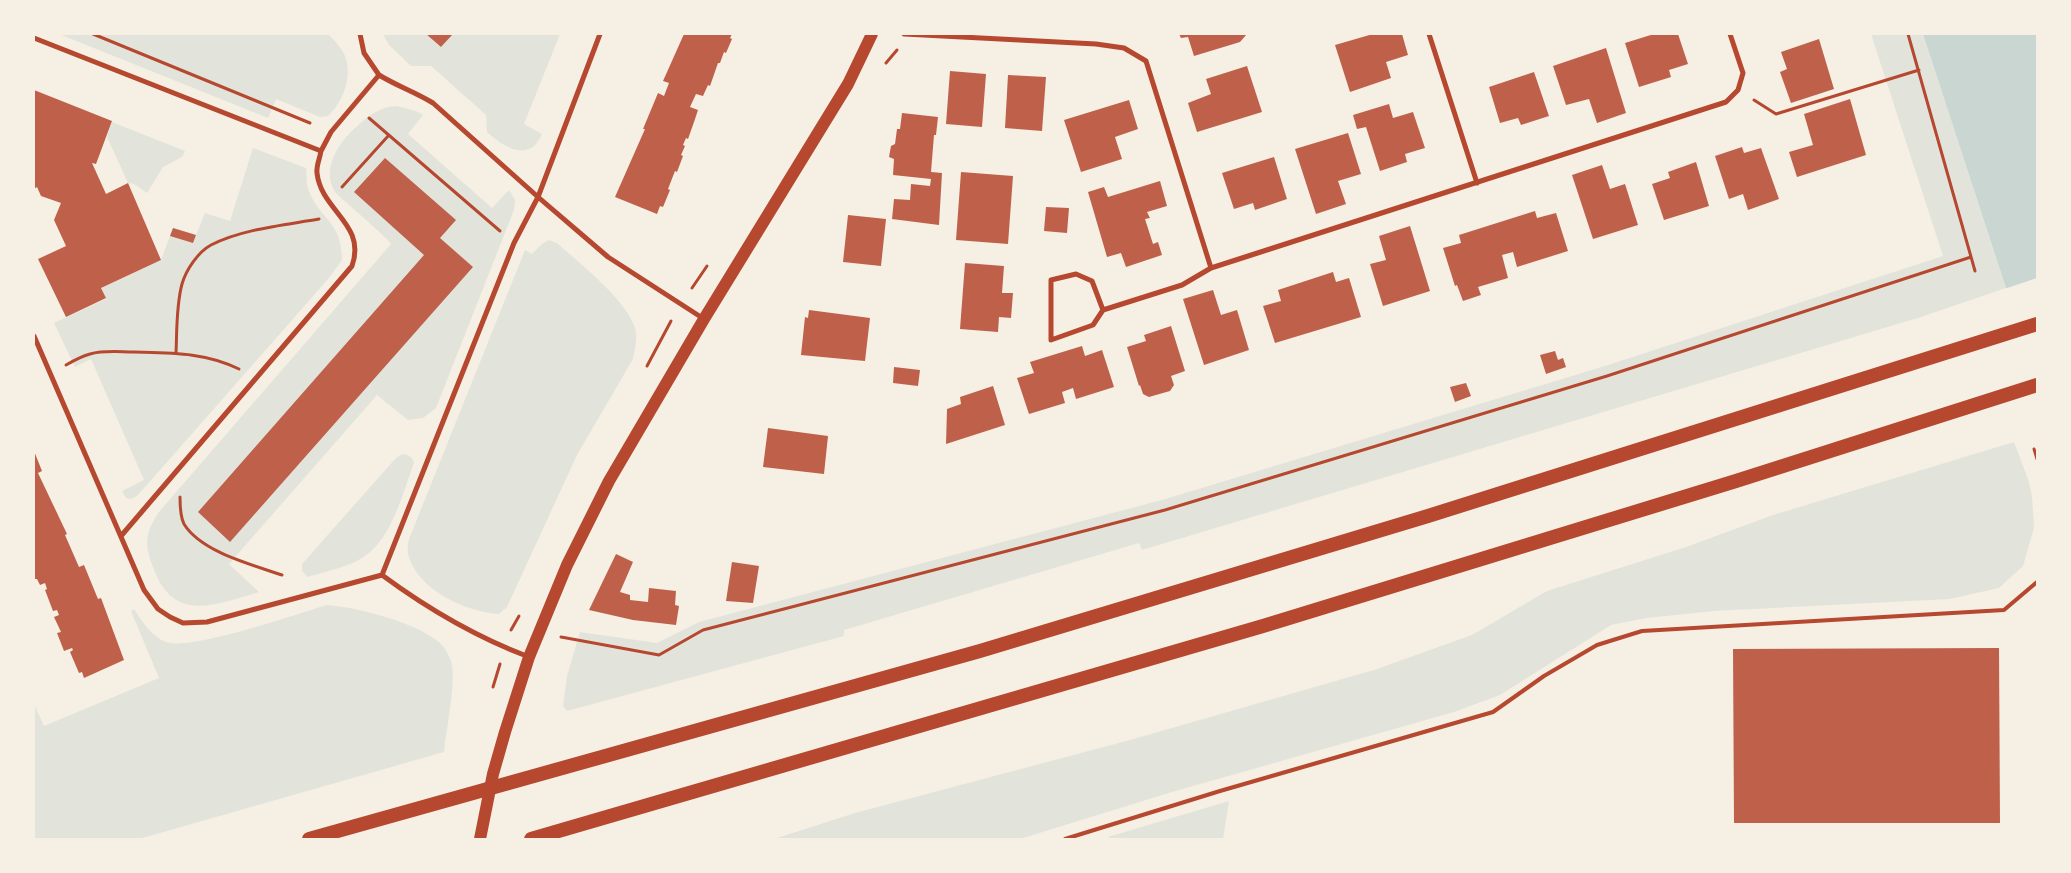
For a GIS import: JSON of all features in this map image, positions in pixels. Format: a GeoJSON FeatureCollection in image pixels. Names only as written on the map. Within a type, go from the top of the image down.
{"type":"FeatureCollection","features":[{"type":"Feature","properties":{"kind":"highway"},"geometry":{"type":"LineString","coordinates":[[309,839],[980,651],[1428,516],[2037,324]]}},
{"type":"Feature","properties":{"kind":"highway"},"geometry":{"type":"LineString","coordinates":[[531,839],[1263,626],[1736,481],[2037,385]]}},
{"type":"Feature","properties":{"kind":"main road"},"geometry":{"type":"LineString","coordinates":[[480,839],[493,774],[505,732],[529,657],[567,565],[609,481],[704,319],[848,84],[872,34]]}},
{"type":"Feature","properties":{"kind":"street"},"geometry":{"type":"LineString","coordinates":[[360,34],[364,53],[379,75],[433,103],[538,198],[608,257],[704,319]]}},
{"type":"Feature","properties":{"kind":"street"},"geometry":{"type":"LineString","coordinates":[[382,575],[514,243],[538,198],[600,34]]}},
{"type":"Feature","properties":{"kind":"street"},"geometry":{"type":"LineString","coordinates":[[904,34],[1096,44],[1124,48],[1146,61],[1211,268]]}},
{"type":"Feature","properties":{"kind":"street"},"geometry":{"type":"LineString","coordinates":[[1429,34],[1477,183]]}},
{"type":"Feature","properties":{"kind":"street"},"geometry":{"type":"LineString","coordinates":[[1104,310],[1092,281],[1076,274],[1051,280],[1052,340],[1093,324],[1104,310],[1182,285],[1211,268],[1726,102],[1738,90],[1743,73],[1730,34]]}},
{"type":"Feature","properties":{"kind":"street"},"geometry":{"type":"LineString","coordinates":[[34,38],[321,151]]}},
{"type":"Feature","properties":{"kind":"street"},"geometry":{"type":"LineString","coordinates":[[121,536],[352,266],[356,255],[355,241],[350,228],[339,216],[320,187],[316,172],[321,151],[331,132],[379,75]]}},
{"type":"Feature","properties":{"kind":"street"},"geometry":{"type":"LineString","coordinates":[[34,336],[144,590],[158,609],[184,623],[207,622],[382,575]]}},
{"type":"Feature","properties":{"kind":"street"},"geometry":{"type":"LineString","coordinates":[[382,575],[412,597],[458,625],[505,648],[529,657]]}},
{"type":"Feature","properties":{"kind":"lane"},"geometry":{"type":"LineString","coordinates":[[1065,839],[1493,712],[1544,676],[1597,645],[1642,631],[2004,610],[2037,582]]}},
{"type":"Feature","properties":{"kind":"path"},"geometry":{"type":"LineString","coordinates":[[92,34],[331,132]]}},
{"type":"Feature","properties":{"kind":"path"},"geometry":{"type":"LineString","coordinates":[[881,69],[896,51],[904,34]]}},
{"type":"Feature","properties":{"kind":"path"},"geometry":{"type":"LineString","coordinates":[[1908,34],[1976,271]]}},
{"type":"Feature","properties":{"kind":"path"},"geometry":{"type":"LineString","coordinates":[[1738,90],[1776,114],[1919,70]]}},
{"type":"Feature","properties":{"kind":"path"},"geometry":{"type":"LineString","coordinates":[[354,105],[514,243]]}},
{"type":"Feature","properties":{"kind":"path"},"geometry":{"type":"LineString","coordinates":[[329,202],[389,135]]}},
{"type":"Feature","properties":{"kind":"path"},"geometry":{"type":"LineString","coordinates":[[176,353],[182,284],[195,259],[210,246],[237,236],[279,226],[339,216]]}},
{"type":"Feature","properties":{"kind":"path"},"geometry":{"type":"LineString","coordinates":[[560,637],[660,655],[703,630],[1165,510],[1607,376],[1971,257]]}},
{"type":"Feature","properties":{"kind":"path"},"geometry":{"type":"LineString","coordinates":[[50,373],[90,354],[115,352],[176,353],[195,354],[224,362],[254,379]]}},
{"type":"Feature","properties":{"kind":"path"},"geometry":{"type":"LineString","coordinates":[[2034,449],[2037,459]]}},
{"type":"Feature","properties":{"kind":"path"},"geometry":{"type":"LineString","coordinates":[[167,482],[180,495],[180,511],[183,522],[200,540],[232,557],[282,575]]}},
{"type":"Feature","properties":{"kind":"path"},"geometry":{"type":"LineString","coordinates":[[557,645],[563,630]]}},
{"type":"Feature","properties":{"kind":"shaded area"},"geometry":{"type":"Polygon","coordinates":[[[59,34],[328,34],[345,55],[348,67],[347,82],[338,104],[328,116],[320,117],[276,99],[268,118],[59,34]]]}},
{"type":"Feature","properties":{"kind":"shaded area"},"geometry":{"type":"Polygon","coordinates":[[[383,34],[426,34],[441,47],[453,34],[560,34],[524,124],[542,134],[537,143],[531,148],[516,150],[501,143],[487,132],[486,115],[431,66],[411,66],[389,45],[383,34]]]}},
{"type":"Feature","properties":{"kind":"shaded area"},"geometry":{"type":"Polygon","coordinates":[[[1871,34],[1923,34],[2006,288],[1921,317],[1142,550],[1139,543],[844,630],[844,636],[567,711],[563,706],[567,676],[580,632],[657,643],[699,622],[1162,500],[1605,366],[1943,256],[1871,34]]]}},
{"type":"Feature","properties":{"kind":"shaded area"},"geometry":{"type":"Polygon","coordinates":[[[1923,34],[2037,34],[2037,372],[2006,288],[1923,34]]]}},
{"type":"Feature","properties":{"kind":"shaded area"},"geometry":{"type":"Polygon","coordinates":[[[397,106],[423,115],[408,134],[492,208],[509,190],[515,200],[514,210],[436,408],[423,418],[408,420],[377,395],[229,564],[259,592],[211,605],[197,606],[184,603],[172,597],[161,585],[148,551],[147,539],[150,527],[158,513],[391,244],[335,192],[331,184],[330,167],[336,151],[346,137],[362,122],[384,108],[397,106]]]}},
{"type":"Feature","properties":{"kind":"shaded area"},"geometry":{"type":"Polygon","coordinates":[[[112,122],[185,151],[182,157],[163,167],[147,193],[134,184],[128,183],[107,137],[112,122]]]}},
{"type":"Feature","properties":{"kind":"shaded area"},"geometry":{"type":"Polygon","coordinates":[[[253,148],[306,168],[309,191],[338,237],[342,260],[329,278],[146,486],[136,497],[126,498],[122,491],[144,480],[91,359],[75,367],[54,323],[106,299],[101,288],[161,260],[173,228],[196,235],[205,213],[230,221],[253,148]]]}},
{"type":"Feature","properties":{"kind":"shaded area"},"geometry":{"type":"Polygon","coordinates":[[[549,240],[557,243],[589,271],[622,305],[635,328],[635,347],[633,359],[577,455],[507,607],[499,614],[472,609],[458,604],[432,588],[413,567],[408,554],[408,542],[525,250],[532,254],[549,240]]]}},
{"type":"Feature","properties":{"kind":"shaded area"},"geometry":{"type":"Polygon","coordinates":[[[2014,442],[2028,479],[2032,496],[2034,528],[2023,566],[1999,588],[1950,599],[1714,611],[1647,618],[1611,625],[1500,695],[1454,712],[1172,792],[1020,839],[774,839],[855,813],[1130,740],[1374,670],[1472,635],[1547,591],[1686,547],[1773,515],[2014,442]]]}},
{"type":"Feature","properties":{"kind":"shaded area"},"geometry":{"type":"Polygon","coordinates":[[[406,454],[412,458],[414,463],[395,515],[381,540],[362,558],[343,567],[308,577],[302,571],[302,564],[395,459],[400,455],[406,454]]]}},
{"type":"Feature","properties":{"kind":"shaded area"},"geometry":{"type":"Polygon","coordinates":[[[327,605],[354,609],[403,623],[431,636],[447,652],[453,669],[453,679],[444,752],[139,839],[34,839],[34,704],[44,726],[159,678],[131,611],[134,609],[148,628],[161,640],[179,643],[220,637],[327,605]]]}},
{"type":"Feature","properties":{"kind":"shaded area"},"geometry":{"type":"Polygon","coordinates":[[[1229,801],[1223,839],[1111,839],[1108,837],[1229,801]]]}},
{"type":"Feature","properties":{"kind":"pier"},"geometry":{"type":"Polygon","coordinates":[[[2037,278],[2037,375],[2004,289],[2037,278]]]}},
{"type":"Feature","properties":{"kind":"building"},"geometry":{"type":"Polygon","coordinates":[[[426,34],[453,34],[441,47],[426,34]]]}},
{"type":"Feature","properties":{"kind":"building"},"geometry":{"type":"Polygon","coordinates":[[[684,34],[732,34],[730,38],[732,39],[726,53],[724,52],[720,63],[718,63],[710,86],[708,85],[703,96],[696,94],[690,107],[698,110],[688,139],[686,138],[683,145],[685,146],[681,155],[683,156],[668,189],[670,190],[663,207],[660,206],[657,214],[615,197],[645,129],[643,129],[658,93],[664,96],[669,83],[663,81],[684,34]]]}},
{"type":"Feature","properties":{"kind":"building"},"geometry":{"type":"Polygon","coordinates":[[[1179,34],[1247,34],[1240,42],[1194,56],[1188,37],[1181,38],[1179,34]]]}},
{"type":"Feature","properties":{"kind":"building"},"geometry":{"type":"Polygon","coordinates":[[[1373,34],[1402,34],[1408,55],[1386,62],[1391,78],[1350,92],[1335,45],[1373,34]]]}},
{"type":"Feature","properties":{"kind":"building"},"geometry":{"type":"Polygon","coordinates":[[[1654,34],[1678,34],[1688,64],[1669,70],[1671,77],[1639,87],[1625,43],[1654,34]]]}},
{"type":"Feature","properties":{"kind":"building"},"geometry":{"type":"Polygon","coordinates":[[[1819,39],[1834,89],[1791,103],[1780,72],[1787,69],[1781,52],[1819,39]]]}},
{"type":"Feature","properties":{"kind":"building"},"geometry":{"type":"Polygon","coordinates":[[[1606,48],[1626,113],[1597,123],[1589,99],[1566,105],[1553,66],[1606,48]]]}},
{"type":"Feature","properties":{"kind":"building"},"geometry":{"type":"Polygon","coordinates":[[[1247,66],[1262,112],[1197,132],[1188,103],[1211,94],[1206,79],[1247,66]]]}},
{"type":"Feature","properties":{"kind":"building"},"geometry":{"type":"Polygon","coordinates":[[[950,71],[986,74],[982,127],[946,124],[950,71]]]}},
{"type":"Feature","properties":{"kind":"building"},"geometry":{"type":"Polygon","coordinates":[[[1534,72],[1549,116],[1521,125],[1518,118],[1500,123],[1489,87],[1534,72]]]}},
{"type":"Feature","properties":{"kind":"building"},"geometry":{"type":"Polygon","coordinates":[[[1008,75],[1046,77],[1042,131],[1005,128],[1008,75]]]}},
{"type":"Feature","properties":{"kind":"building"},"geometry":{"type":"Polygon","coordinates":[[[34,90],[112,121],[96,164],[92,163],[106,194],[128,183],[161,260],[101,288],[106,298],[66,317],[38,259],[66,246],[54,220],[61,203],[41,196],[37,187],[34,189],[34,90]]]}},
{"type":"Feature","properties":{"kind":"building"},"geometry":{"type":"Polygon","coordinates":[[[1850,99],[1866,155],[1797,177],[1789,152],[1813,145],[1804,114],[1850,99]]]}},
{"type":"Feature","properties":{"kind":"building"},"geometry":{"type":"Polygon","coordinates":[[[1129,100],[1138,129],[1115,137],[1122,159],[1081,172],[1064,120],[1129,100]]]}},
{"type":"Feature","properties":{"kind":"building"},"geometry":{"type":"Polygon","coordinates":[[[1389,104],[1393,118],[1413,112],[1425,148],[1405,154],[1407,162],[1380,171],[1366,127],[1357,129],[1353,115],[1389,104]]]}},
{"type":"Feature","properties":{"kind":"building"},"geometry":{"type":"Polygon","coordinates":[[[902,113],[938,117],[936,135],[934,135],[931,172],[942,173],[939,225],[892,219],[894,199],[910,200],[911,184],[930,186],[931,179],[893,175],[894,159],[889,157],[891,146],[895,144],[897,129],[900,129],[902,113]]]}},
{"type":"Feature","properties":{"kind":"building"},"geometry":{"type":"Polygon","coordinates":[[[1348,133],[1361,174],[1338,181],[1346,204],[1316,214],[1295,149],[1348,133]]]}},
{"type":"Feature","properties":{"kind":"building"},"geometry":{"type":"Polygon","coordinates":[[[1742,147],[1744,153],[1761,148],[1779,199],[1748,210],[1743,194],[1729,199],[1715,156],[1742,147]]]}},
{"type":"Feature","properties":{"kind":"building"},"geometry":{"type":"Polygon","coordinates":[[[1274,157],[1287,199],[1255,210],[1253,203],[1234,209],[1222,173],[1274,157]]]}},
{"type":"Feature","properties":{"kind":"building"},"geometry":{"type":"Polygon","coordinates":[[[385,158],[456,220],[440,238],[473,267],[230,542],[198,512],[424,255],[354,192],[385,158]]]}},
{"type":"Feature","properties":{"kind":"building"},"geometry":{"type":"Polygon","coordinates":[[[1696,162],[1709,206],[1664,220],[1652,184],[1670,178],[1668,172],[1696,162]]]}},
{"type":"Feature","properties":{"kind":"building"},"geometry":{"type":"Polygon","coordinates":[[[1602,165],[1610,189],[1625,184],[1638,225],[1593,239],[1572,175],[1602,165]]]}},
{"type":"Feature","properties":{"kind":"building"},"geometry":{"type":"Polygon","coordinates":[[[961,172],[1013,176],[1008,244],[956,240],[961,172]]]}},
{"type":"Feature","properties":{"kind":"building"},"geometry":{"type":"Polygon","coordinates":[[[1160,181],[1167,206],[1147,212],[1150,218],[1145,219],[1153,244],[1158,242],[1162,255],[1126,267],[1121,253],[1107,257],[1088,192],[1104,187],[1108,197],[1160,181]]]}},
{"type":"Feature","properties":{"kind":"building"},"geometry":{"type":"Polygon","coordinates":[[[1046,207],[1069,208],[1067,233],[1044,231],[1046,207]]]}},
{"type":"Feature","properties":{"kind":"building"},"geometry":{"type":"Polygon","coordinates":[[[1535,211],[1537,218],[1556,213],[1568,251],[1517,267],[1513,252],[1502,255],[1508,278],[1478,287],[1481,295],[1463,301],[1457,285],[1455,286],[1443,248],[1461,243],[1459,235],[1535,211]]]}},
{"type":"Feature","properties":{"kind":"building"},"geometry":{"type":"Polygon","coordinates":[[[848,215],[886,219],[881,266],[843,262],[848,215]]]}},
{"type":"Feature","properties":{"kind":"building"},"geometry":{"type":"Polygon","coordinates":[[[1410,226],[1430,291],[1383,306],[1370,264],[1386,260],[1379,236],[1410,226]]]}},
{"type":"Feature","properties":{"kind":"building"},"geometry":{"type":"Polygon","coordinates":[[[173,228],[196,235],[193,243],[170,236],[173,228]]]}},
{"type":"Feature","properties":{"kind":"building"},"geometry":{"type":"Polygon","coordinates":[[[965,263],[1004,266],[1002,293],[1013,293],[1011,318],[999,317],[998,332],[960,329],[965,263]]]}},
{"type":"Feature","properties":{"kind":"building"},"geometry":{"type":"Polygon","coordinates":[[[1333,272],[1336,282],[1349,278],[1361,317],[1275,343],[1263,306],[1281,301],[1278,290],[1333,272]]]}},
{"type":"Feature","properties":{"kind":"building"},"geometry":{"type":"Polygon","coordinates":[[[1213,290],[1221,315],[1237,310],[1249,350],[1204,365],[1183,299],[1213,290]]]}},
{"type":"Feature","properties":{"kind":"building"},"geometry":{"type":"Polygon","coordinates":[[[809,310],[870,318],[865,361],[801,355],[805,317],[808,318],[809,310]]]}},
{"type":"Feature","properties":{"kind":"building"},"geometry":{"type":"Polygon","coordinates":[[[1171,326],[1185,371],[1171,376],[1174,385],[1170,391],[1149,397],[1143,394],[1139,386],[1127,347],[1146,341],[1144,335],[1171,326]]]}},
{"type":"Feature","properties":{"kind":"building"},"geometry":{"type":"Polygon","coordinates":[[[1082,346],[1085,356],[1102,350],[1114,387],[1076,399],[1073,388],[1062,392],[1065,403],[1029,414],[1017,378],[1034,373],[1030,362],[1082,346]]]}},
{"type":"Feature","properties":{"kind":"building"},"geometry":{"type":"Polygon","coordinates":[[[1555,351],[1558,360],[1563,358],[1566,367],[1546,374],[1540,355],[1555,351]]]}},
{"type":"Feature","properties":{"kind":"building"},"geometry":{"type":"Polygon","coordinates":[[[894,367],[920,370],[918,386],[893,383],[894,367]]]}},
{"type":"Feature","properties":{"kind":"building"},"geometry":{"type":"Polygon","coordinates":[[[1466,383],[1471,396],[1455,402],[1450,387],[1466,383]]]}},
{"type":"Feature","properties":{"kind":"building"},"geometry":{"type":"Polygon","coordinates":[[[993,386],[1005,425],[946,444],[947,409],[961,404],[960,397],[993,386]]]}},
{"type":"Feature","properties":{"kind":"building"},"geometry":{"type":"Polygon","coordinates":[[[768,428],[828,436],[824,474],[763,467],[768,428]]]}},
{"type":"Feature","properties":{"kind":"building"},"geometry":{"type":"Polygon","coordinates":[[[34,451],[42,471],[38,473],[67,534],[65,535],[79,567],[84,565],[98,599],[101,598],[124,660],[84,678],[82,672],[79,673],[70,652],[73,650],[72,648],[64,651],[57,633],[61,632],[54,617],[59,615],[57,610],[53,611],[45,590],[47,589],[45,583],[40,585],[34,577],[34,451]]]}},
{"type":"Feature","properties":{"kind":"building"},"geometry":{"type":"Polygon","coordinates":[[[616,554],[633,562],[620,592],[630,595],[630,600],[648,602],[649,588],[676,591],[675,605],[679,606],[676,625],[633,620],[589,610],[616,554]]]}},
{"type":"Feature","properties":{"kind":"building"},"geometry":{"type":"Polygon","coordinates":[[[732,562],[759,566],[753,603],[726,601],[732,562]]]}},
{"type":"Feature","properties":{"kind":"building"},"geometry":{"type":"Polygon","coordinates":[[[1999,648],[2000,823],[1734,823],[1733,649],[1999,648]]]}}]}
